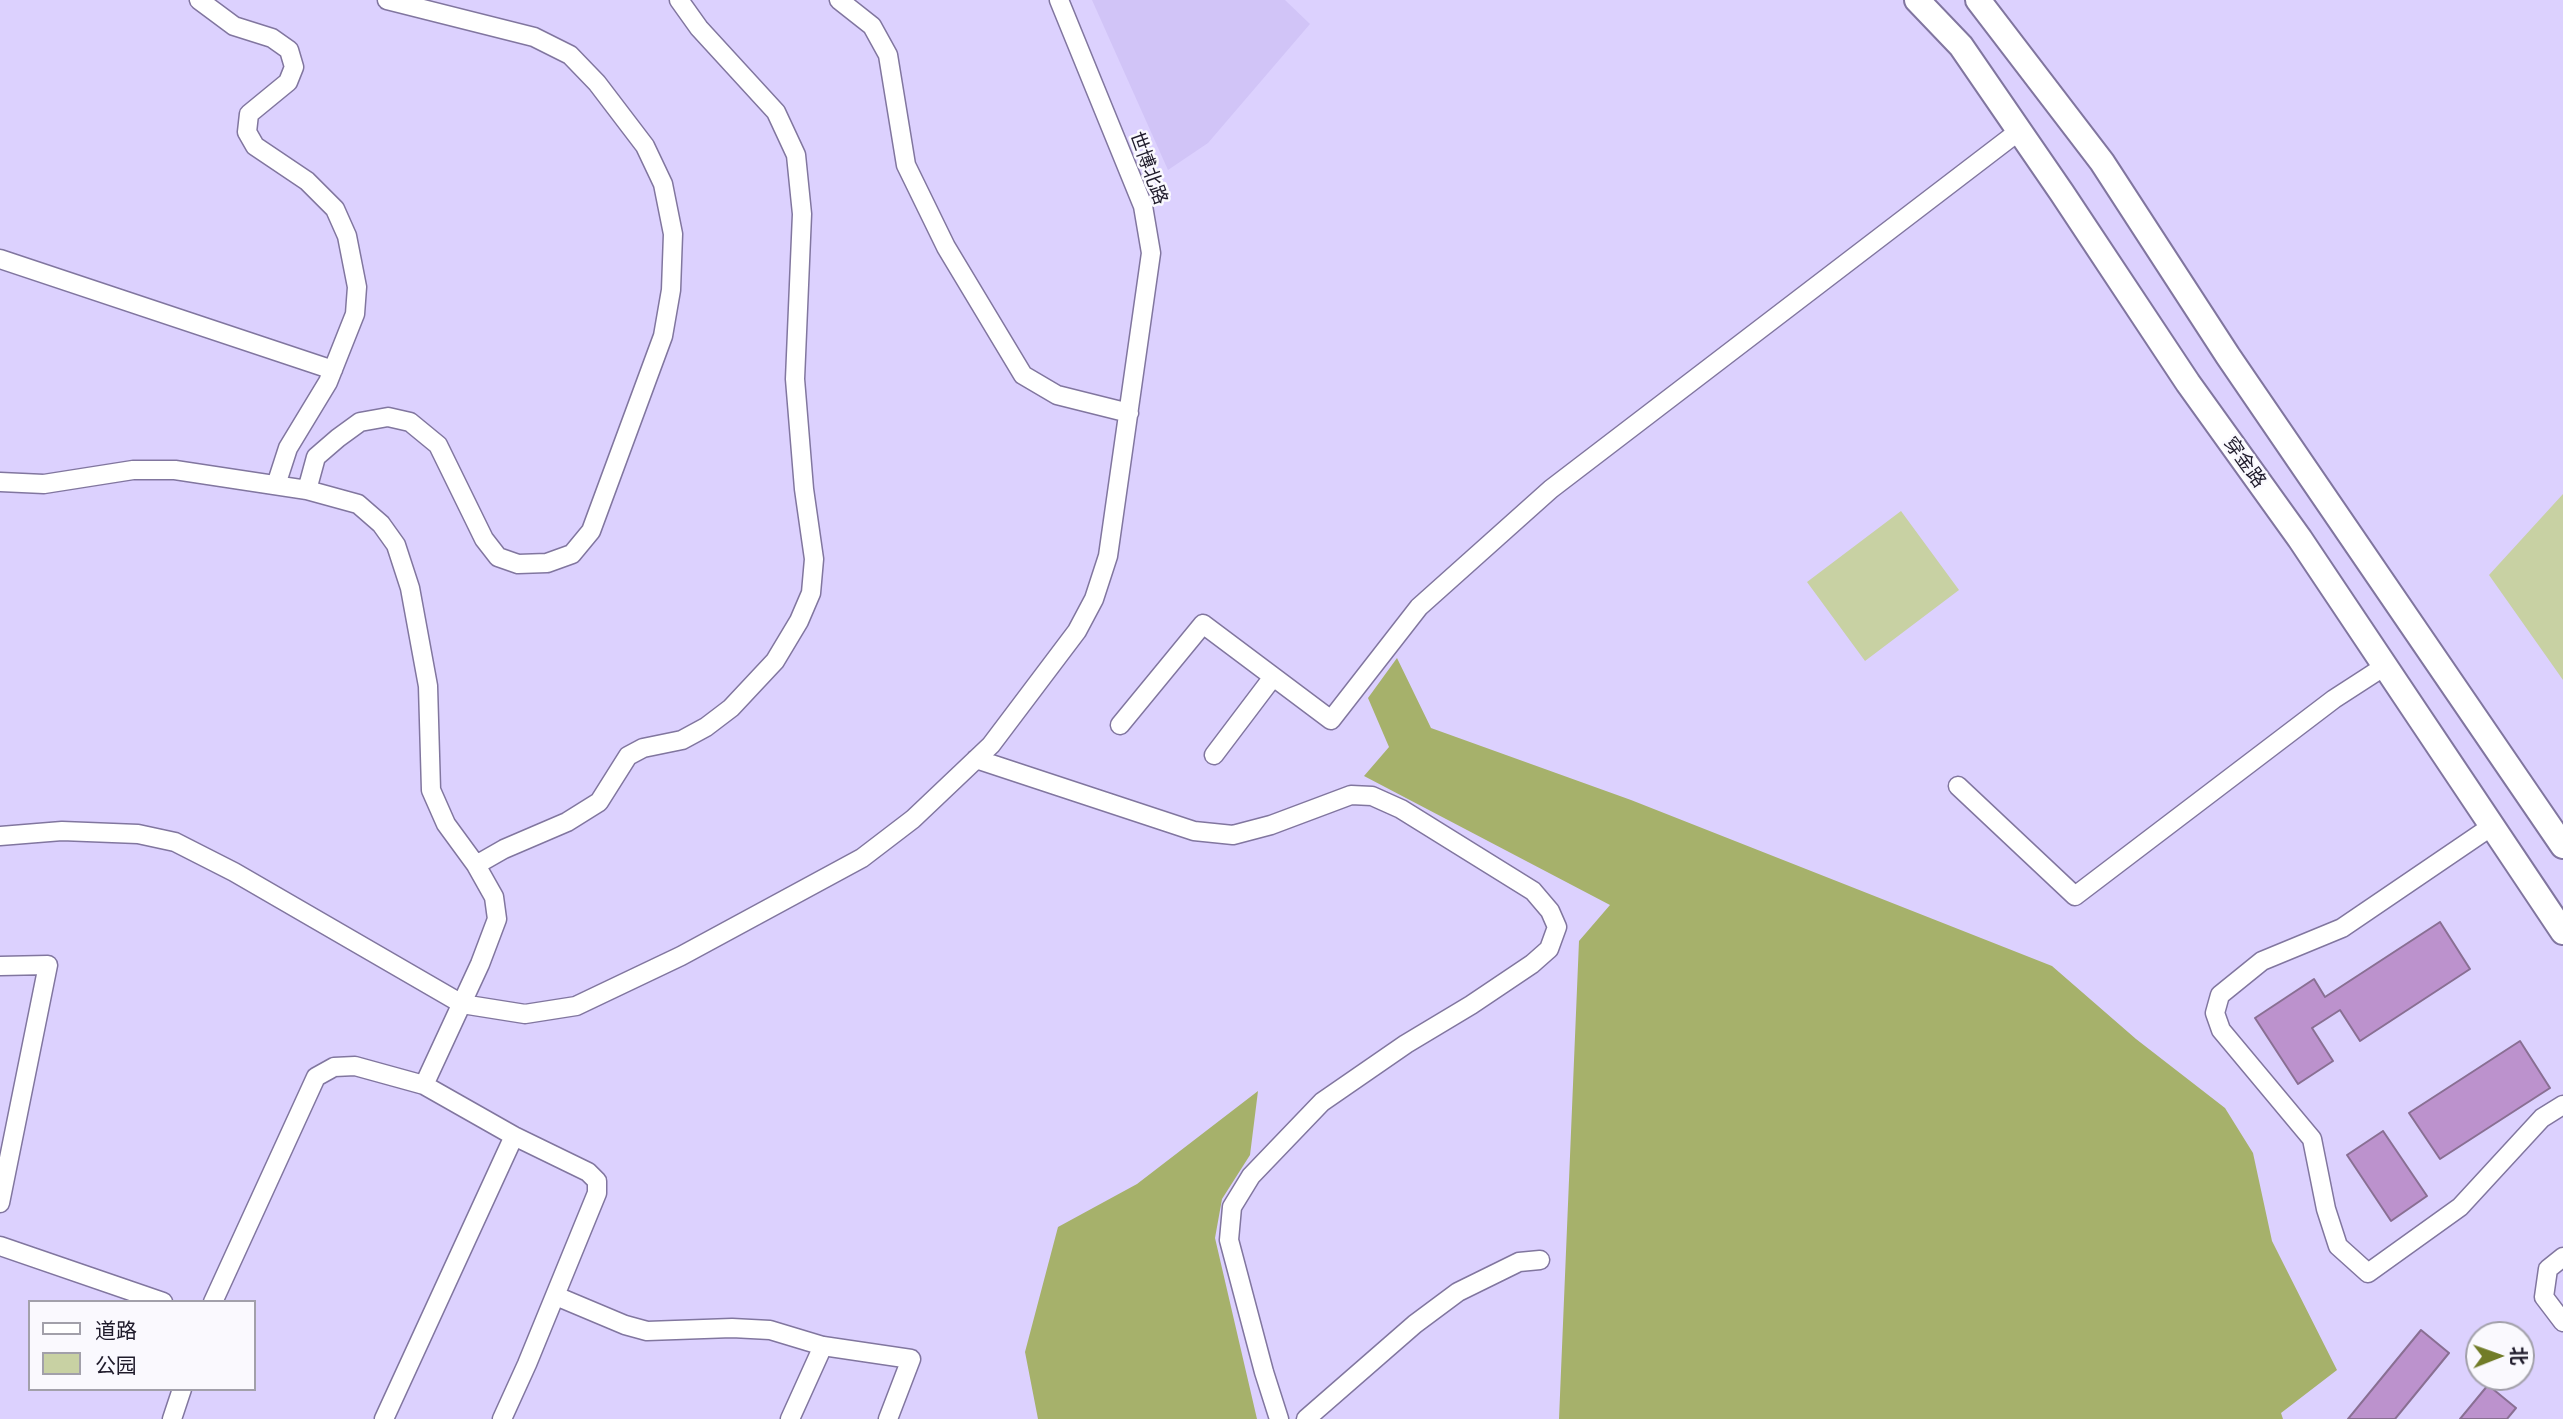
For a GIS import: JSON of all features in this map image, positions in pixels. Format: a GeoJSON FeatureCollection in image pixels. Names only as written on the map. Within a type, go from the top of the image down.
{"type":"FeatureCollection","features":[{"type":"Feature","properties":{"kind":"main road","name":"穿金路"},"geometry":{"type":"LineString","coordinates":[[1917,0],[1961,46],[2188,383],[2300,539],[2563,932]]}},
{"type":"Feature","properties":{"kind":"main road"},"geometry":{"type":"LineString","coordinates":[[1978,0],[2102,162],[2228,356],[2563,846]]}},
{"type":"Feature","properties":{"kind":"street"},"geometry":{"type":"LineString","coordinates":[[199,0],[234,26],[272,38],[289,50],[294,66],[288,82],[249,114],[247,132],[255,146],[307,181],[335,209],[347,236],[356,287],[355,314],[327,382],[288,448],[276,485]]}},
{"type":"Feature","properties":{"kind":"street"},"geometry":{"type":"LineString","coordinates":[[307,490],[316,457],[360,422],[388,417],[410,422],[438,445],[484,539],[498,557],[518,564],[547,563],[572,554],[591,531],[663,336],[671,290],[673,234],[663,184],[645,146],[597,83],[570,55],[534,37],[387,0]]}},
{"type":"Feature","properties":{"kind":"street"},"geometry":{"type":"LineString","coordinates":[[476,865],[504,849],[567,822],[598,802],[628,756],[643,748],[682,740],[706,727],[731,708],[775,662],[799,621],[811,593],[814,559],[804,489],[795,379],[802,214],[796,155],[776,112],[699,28],[679,0]]}},
{"type":"Feature","properties":{"kind":"street"},"geometry":{"type":"LineString","coordinates":[[839,0],[872,26],[888,55],[906,165],[946,247],[1023,375],[1057,395],[1129,413]]}},
{"type":"Feature","properties":{"kind":"street","name":"世博北路"},"geometry":{"type":"LineString","coordinates":[[461,1004],[524,1014],[576,1006],[669,961],[862,858],[913,818],[991,745],[1077,631],[1094,599],[1108,556],[1150,253],[1143,206],[1059,0]]}},
{"type":"Feature","properties":{"kind":"street"},"geometry":{"type":"LineString","coordinates":[[1120,724],[1203,624],[1331,720],[1419,607],[1551,488],[2019,131]]}},
{"type":"Feature","properties":{"kind":"street"},"geometry":{"type":"LineString","coordinates":[[0,259],[332,370]]}},
{"type":"Feature","properties":{"kind":"street"},"geometry":{"type":"LineString","coordinates":[[0,482],[44,484],[133,470],[175,470],[276,485],[307,490],[358,504],[381,524],[396,545],[410,588],[428,686],[431,790],[446,824],[476,865],[494,897],[498,919],[425,1084]]}},
{"type":"Feature","properties":{"kind":"street"},"geometry":{"type":"LineString","coordinates":[[1958,786],[2075,896],[2334,699],[2385,666]]}},
{"type":"Feature","properties":{"kind":"street"},"geometry":{"type":"LineString","coordinates":[[1214,755],[1273,677]]}},
{"type":"Feature","properties":{"kind":"street"},"geometry":{"type":"LineString","coordinates":[[976,759],[1194,831],[1233,835],[1271,825],[1351,795],[1373,796],[1401,809],[1533,891],[1550,911],[1557,926],[1549,950],[1502,984],[1406,1044],[1322,1102],[1251,1175],[1233,1207],[1230,1240],[1279,1419]]}},
{"type":"Feature","properties":{"kind":"street"},"geometry":{"type":"LineString","coordinates":[[2492,826],[2342,928],[2262,961],[2220,995],[2215,1013],[2221,1030],[2312,1139],[2326,1209],[2338,1246],[2368,1273],[2460,1207],[2542,1118],[2563,1105]]}},
{"type":"Feature","properties":{"kind":"street"},"geometry":{"type":"LineString","coordinates":[[0,836],[62,831],[138,834],[175,842],[246,879],[461,1004]]}},
{"type":"Feature","properties":{"kind":"street"},"geometry":{"type":"LineString","coordinates":[[0,965],[48,965],[0,1203]]}},
{"type":"Feature","properties":{"kind":"street"},"geometry":{"type":"LineString","coordinates":[[214,1300],[316,1077],[334,1067],[355,1066],[425,1084],[514,1136],[588,1172],[597,1181],[597,1193],[556,1296],[502,1419]]}},
{"type":"Feature","properties":{"kind":"street"},"geometry":{"type":"LineString","coordinates":[[384,1419],[514,1136]]}},
{"type":"Feature","properties":{"kind":"street"},"geometry":{"type":"LineString","coordinates":[[0,1246],[157,1300]]}},
{"type":"Feature","properties":{"kind":"street"},"geometry":{"type":"LineString","coordinates":[[2563,1256],[2548,1269],[2544,1297],[2563,1322]]}},
{"type":"Feature","properties":{"kind":"street"},"geometry":{"type":"LineString","coordinates":[[1306,1419],[1415,1324],[1458,1293],[1519,1262],[1540,1260]]}},
{"type":"Feature","properties":{"kind":"street"},"geometry":{"type":"LineString","coordinates":[[556,1296],[625,1325],[647,1331],[732,1328],[770,1330],[823,1346],[911,1359],[888,1419]]}},
{"type":"Feature","properties":{"kind":"street"},"geometry":{"type":"LineString","coordinates":[[790,1419],[823,1346]]}},
{"type":"Feature","properties":{"kind":"street"},"geometry":{"type":"LineString","coordinates":[[172,1419],[181,1391]]}},
{"type":"Feature","properties":{"kind":"shaded area"},"geometry":{"type":"Polygon","coordinates":[[[1092,0],[1285,0],[1310,24],[1208,143],[1168,170],[1092,0]]]}},
{"type":"Feature","properties":{"kind":"green space"},"geometry":{"type":"Polygon","coordinates":[[[2563,494],[2563,680],[2489,575],[2563,494]]]}},
{"type":"Feature","properties":{"kind":"green space"},"geometry":{"type":"Polygon","coordinates":[[[1901,511],[1959,590],[1865,661],[1807,582],[1901,511]]]}},
{"type":"Feature","properties":{"kind":"green space"},"geometry":{"type":"Polygon","coordinates":[[[1397,658],[1431,728],[1631,800],[2052,966],[2136,1039],[2225,1108],[2253,1153],[2272,1241],[2337,1370],[2281,1413],[2283,1419],[1559,1419],[1579,941],[1610,905],[1364,776],[1389,747],[1368,698],[1397,658]]]}},
{"type":"Feature","properties":{"kind":"green space"},"geometry":{"type":"Polygon","coordinates":[[[1258,1091],[1250,1155],[1222,1199],[1215,1238],[1257,1419],[1038,1419],[1025,1352],[1058,1227],[1137,1184],[1258,1091]]]}},
{"type":"Feature","properties":{"kind":"building"},"geometry":{"type":"Polygon","coordinates":[[[2440,922],[2470,969],[2360,1041],[2340,1010],[2312,1028],[2333,1061],[2298,1084],[2255,1018],[2314,979],[2325,997],[2440,922]]]}},
{"type":"Feature","properties":{"kind":"building"},"geometry":{"type":"Polygon","coordinates":[[[2520,1041],[2550,1088],[2440,1159],[2409,1113],[2520,1041]]]}},
{"type":"Feature","properties":{"kind":"building"},"geometry":{"type":"Polygon","coordinates":[[[2383,1131],[2427,1196],[2391,1221],[2347,1155],[2383,1131]]]}},
{"type":"Feature","properties":{"kind":"building"},"geometry":{"type":"Polygon","coordinates":[[[2421,1330],[2449,1353],[2395,1419],[2348,1419],[2421,1330]]]}},
{"type":"Feature","properties":{"kind":"building"},"geometry":{"type":"Polygon","coordinates":[[[2483,1391],[2495,1391],[2516,1408],[2507,1419],[2460,1419],[2483,1391]]]}}]}
